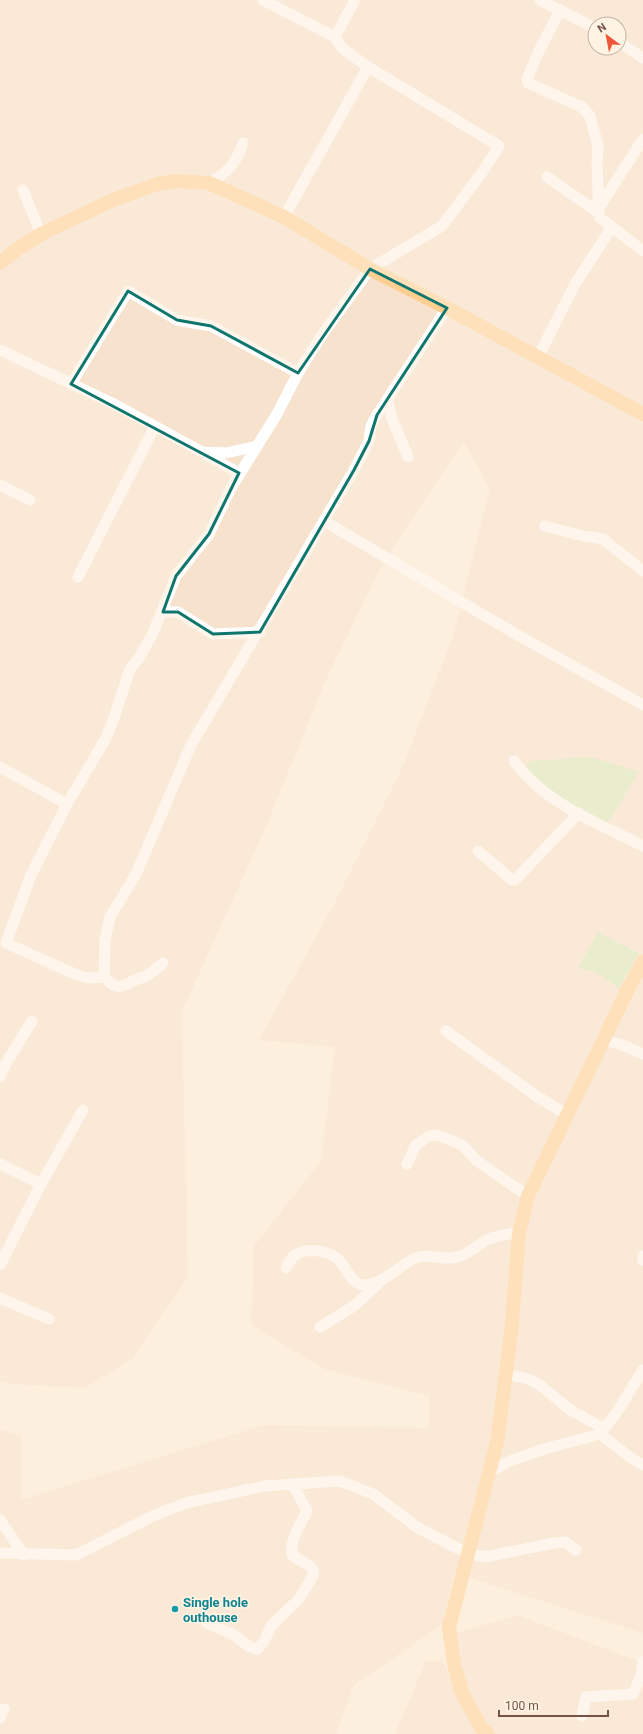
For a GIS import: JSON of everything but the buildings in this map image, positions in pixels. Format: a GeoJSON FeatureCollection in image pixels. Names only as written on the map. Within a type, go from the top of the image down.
{"type":"FeatureCollection","features":[{"type":"Feature","properties":{"kind":"main road"},"geometry":{"type":"LineString","coordinates":[[0,263],[16,250],[41,234],[105,203],[157,184],[175,181],[209,183],[284,217],[370,269],[447,308],[643,414]]}},
{"type":"Feature","properties":{"kind":"main road"},"geometry":{"type":"LineString","coordinates":[[488,1734],[482,1729],[462,1693],[454,1664],[450,1627],[497,1442],[515,1300],[519,1233],[528,1196],[629,987],[643,962]]}},
{"type":"Feature","properties":{"kind":"street"},"geometry":{"type":"LineString","coordinates":[[163,963],[148,976],[133,981],[128,986],[120,987],[114,985],[104,977],[88,978],[77,975],[6,943],[31,875],[67,804],[106,738],[130,669],[139,658],[163,612],[176,576],[209,534],[239,473],[257,446],[298,373],[330,324],[370,269],[442,226],[484,171],[499,146],[368,67],[342,48],[335,37],[263,0]]}},
{"type":"Feature","properties":{"kind":"street"},"geometry":{"type":"LineString","coordinates":[[335,37],[355,0]]}},
{"type":"Feature","properties":{"kind":"street"},"geometry":{"type":"LineString","coordinates":[[546,2],[587,24]]}},
{"type":"Feature","properties":{"kind":"street"},"geometry":{"type":"LineString","coordinates":[[560,10],[537,55],[527,79],[531,85],[582,107],[587,111],[598,146],[597,164],[599,216],[643,252]]}},
{"type":"Feature","properties":{"kind":"street"},"geometry":{"type":"LineString","coordinates":[[627,47],[643,58]]}},
{"type":"Feature","properties":{"kind":"street"},"geometry":{"type":"LineString","coordinates":[[284,217],[368,67]]}},
{"type":"Feature","properties":{"kind":"street"},"geometry":{"type":"LineString","coordinates":[[599,210],[643,139]]}},
{"type":"Feature","properties":{"kind":"street"},"geometry":{"type":"LineString","coordinates":[[209,183],[224,174],[236,161],[243,143]]}},
{"type":"Feature","properties":{"kind":"street"},"geometry":{"type":"LineString","coordinates":[[547,178],[599,210]]}},
{"type":"Feature","properties":{"kind":"street"},"geometry":{"type":"LineString","coordinates":[[23,190],[41,234]]}},
{"type":"Feature","properties":{"kind":"street"},"geometry":{"type":"LineString","coordinates":[[538,357],[575,284],[612,227]]}},
{"type":"Feature","properties":{"kind":"street"},"geometry":{"type":"LineString","coordinates":[[70,384],[128,291],[176,320],[211,326],[298,373]]}},
{"type":"Feature","properties":{"kind":"street"},"geometry":{"type":"LineString","coordinates":[[104,977],[104,940],[110,917],[136,874],[191,745],[239,664],[260,632],[324,521],[369,441],[371,426],[388,402],[447,308]]}},
{"type":"Feature","properties":{"kind":"street"},"geometry":{"type":"LineString","coordinates":[[0,350],[116,405],[154,428],[202,452],[239,473]]}},
{"type":"Feature","properties":{"kind":"street"},"geometry":{"type":"LineString","coordinates":[[388,402],[394,425],[408,457]]}},
{"type":"Feature","properties":{"kind":"street"},"geometry":{"type":"LineString","coordinates":[[78,577],[154,428]]}},
{"type":"Feature","properties":{"kind":"street"},"geometry":{"type":"LineString","coordinates":[[202,452],[226,453],[257,446]]}},
{"type":"Feature","properties":{"kind":"street"},"geometry":{"type":"LineString","coordinates":[[0,485],[30,500]]}},
{"type":"Feature","properties":{"kind":"street"},"geometry":{"type":"LineString","coordinates":[[324,521],[521,637],[643,705]]}},
{"type":"Feature","properties":{"kind":"street"},"geometry":{"type":"LineString","coordinates":[[546,526],[583,536],[603,539],[643,571]]}},
{"type":"Feature","properties":{"kind":"street"},"geometry":{"type":"LineString","coordinates":[[163,612],[178,612],[213,634],[260,632]]}},
{"type":"Feature","properties":{"kind":"street"},"geometry":{"type":"LineString","coordinates":[[514,761],[522,773],[537,787],[605,828],[643,846]]}},
{"type":"Feature","properties":{"kind":"street"},"geometry":{"type":"LineString","coordinates":[[0,767],[67,804]]}},
{"type":"Feature","properties":{"kind":"street"},"geometry":{"type":"LineString","coordinates":[[478,851],[512,880],[515,880],[579,813]]}},
{"type":"Feature","properties":{"kind":"street"},"geometry":{"type":"LineString","coordinates":[[0,1077],[5,1065],[32,1021]]}},
{"type":"Feature","properties":{"kind":"street"},"geometry":{"type":"LineString","coordinates":[[446,1031],[535,1095],[567,1115]]}},
{"type":"Feature","properties":{"kind":"street"},"geometry":{"type":"LineString","coordinates":[[603,1040],[620,1044],[643,1054]]}},
{"type":"Feature","properties":{"kind":"street"},"geometry":{"type":"LineString","coordinates":[[0,1265],[40,1184],[83,1110]]}},
{"type":"Feature","properties":{"kind":"street"},"geometry":{"type":"LineString","coordinates":[[407,1164],[416,1145],[429,1136],[438,1135],[462,1145],[477,1162],[528,1196]]}},
{"type":"Feature","properties":{"kind":"street"},"geometry":{"type":"LineString","coordinates":[[0,1164],[40,1184]]}},
{"type":"Feature","properties":{"kind":"street"},"geometry":{"type":"LineString","coordinates":[[320,1327],[354,1306],[384,1278],[413,1259],[423,1256],[450,1258],[460,1256],[471,1252],[482,1242],[491,1238],[519,1233]]}},
{"type":"Feature","properties":{"kind":"street"},"geometry":{"type":"LineString","coordinates":[[286,1268],[294,1255],[301,1252],[315,1251],[333,1256],[340,1261],[355,1282],[364,1285],[384,1278]]}},
{"type":"Feature","properties":{"kind":"street"},"geometry":{"type":"LineString","coordinates":[[0,1298],[49,1319]]}},
{"type":"Feature","properties":{"kind":"street"},"geometry":{"type":"LineString","coordinates":[[489,1472],[510,1461],[601,1431],[619,1409],[643,1370]]}},
{"type":"Feature","properties":{"kind":"street"},"geometry":{"type":"LineString","coordinates":[[506,1374],[528,1379],[540,1385],[569,1409],[601,1431],[631,1458],[643,1465]]}},
{"type":"Feature","properties":{"kind":"street"},"geometry":{"type":"LineString","coordinates":[[0,1554],[76,1555],[155,1516],[186,1503],[265,1486],[340,1481],[373,1494],[418,1528],[469,1554],[485,1557],[565,1542],[576,1550]]}},
{"type":"Feature","properties":{"kind":"street"},"geometry":{"type":"LineString","coordinates":[[207,1623],[234,1635],[250,1647],[257,1649],[263,1643],[272,1625],[289,1611],[307,1588],[314,1571],[311,1567],[292,1555],[291,1546],[300,1522],[307,1511],[293,1485]]}},
{"type":"Feature","properties":{"kind":"street"},"geometry":{"type":"LineString","coordinates":[[0,1520],[24,1555]]}},
{"type":"Feature","properties":{"kind":"street"},"geometry":{"type":"LineString","coordinates":[[582,1716],[586,1697],[633,1694],[641,1676],[643,1662]]}},
{"type":"Feature","properties":{"kind":"highlighted area"},"geometry":{"type":"Polygon","coordinates":[[[370,269],[447,308],[377,415],[369,441],[354,470],[260,632],[213,634],[178,612],[163,612],[176,576],[209,534],[239,473],[71,384],[128,291],[177,320],[211,326],[298,373],[370,269]]]}},
{"type":"Feature","properties":{"kind":"shaded area"},"geometry":{"type":"Polygon","coordinates":[[[0,0],[643,0],[643,1633],[454,1573],[443,1624],[354,1685],[336,1734],[0,1734],[0,1430],[22,1436],[21,1500],[264,1425],[429,1428],[430,1396],[324,1369],[251,1325],[254,1246],[321,1161],[335,1047],[259,1040],[333,906],[403,766],[453,636],[490,489],[464,442],[381,566],[325,682],[265,829],[182,1011],[188,1277],[132,1359],[84,1388],[14,1384],[0,1381],[0,0]]]}},
{"type":"Feature","properties":{"kind":"shaded area"},"geometry":{"type":"Polygon","coordinates":[[[517,1615],[643,1663],[643,1734],[487,1734],[467,1698],[453,1634],[517,1615]]]}},
{"type":"Feature","properties":{"kind":"shaded area"},"geometry":{"type":"Polygon","coordinates":[[[426,1661],[442,1661],[485,1734],[395,1734],[426,1661]]]}},
{"type":"Feature","properties":{"kind":"green space"},"geometry":{"type":"Polygon","coordinates":[[[591,757],[639,772],[604,829],[521,780],[517,774],[531,761],[591,757]]]}},
{"type":"Feature","properties":{"kind":"green space"},"geometry":{"type":"Polygon","coordinates":[[[598,932],[639,953],[619,988],[595,972],[578,968],[598,932]]]}},
{"type":"Feature","properties":{"kind":"place","name":"Single hole outhouse"},"geometry":{"type":"Point","coordinates":[175,1609]}}]}
